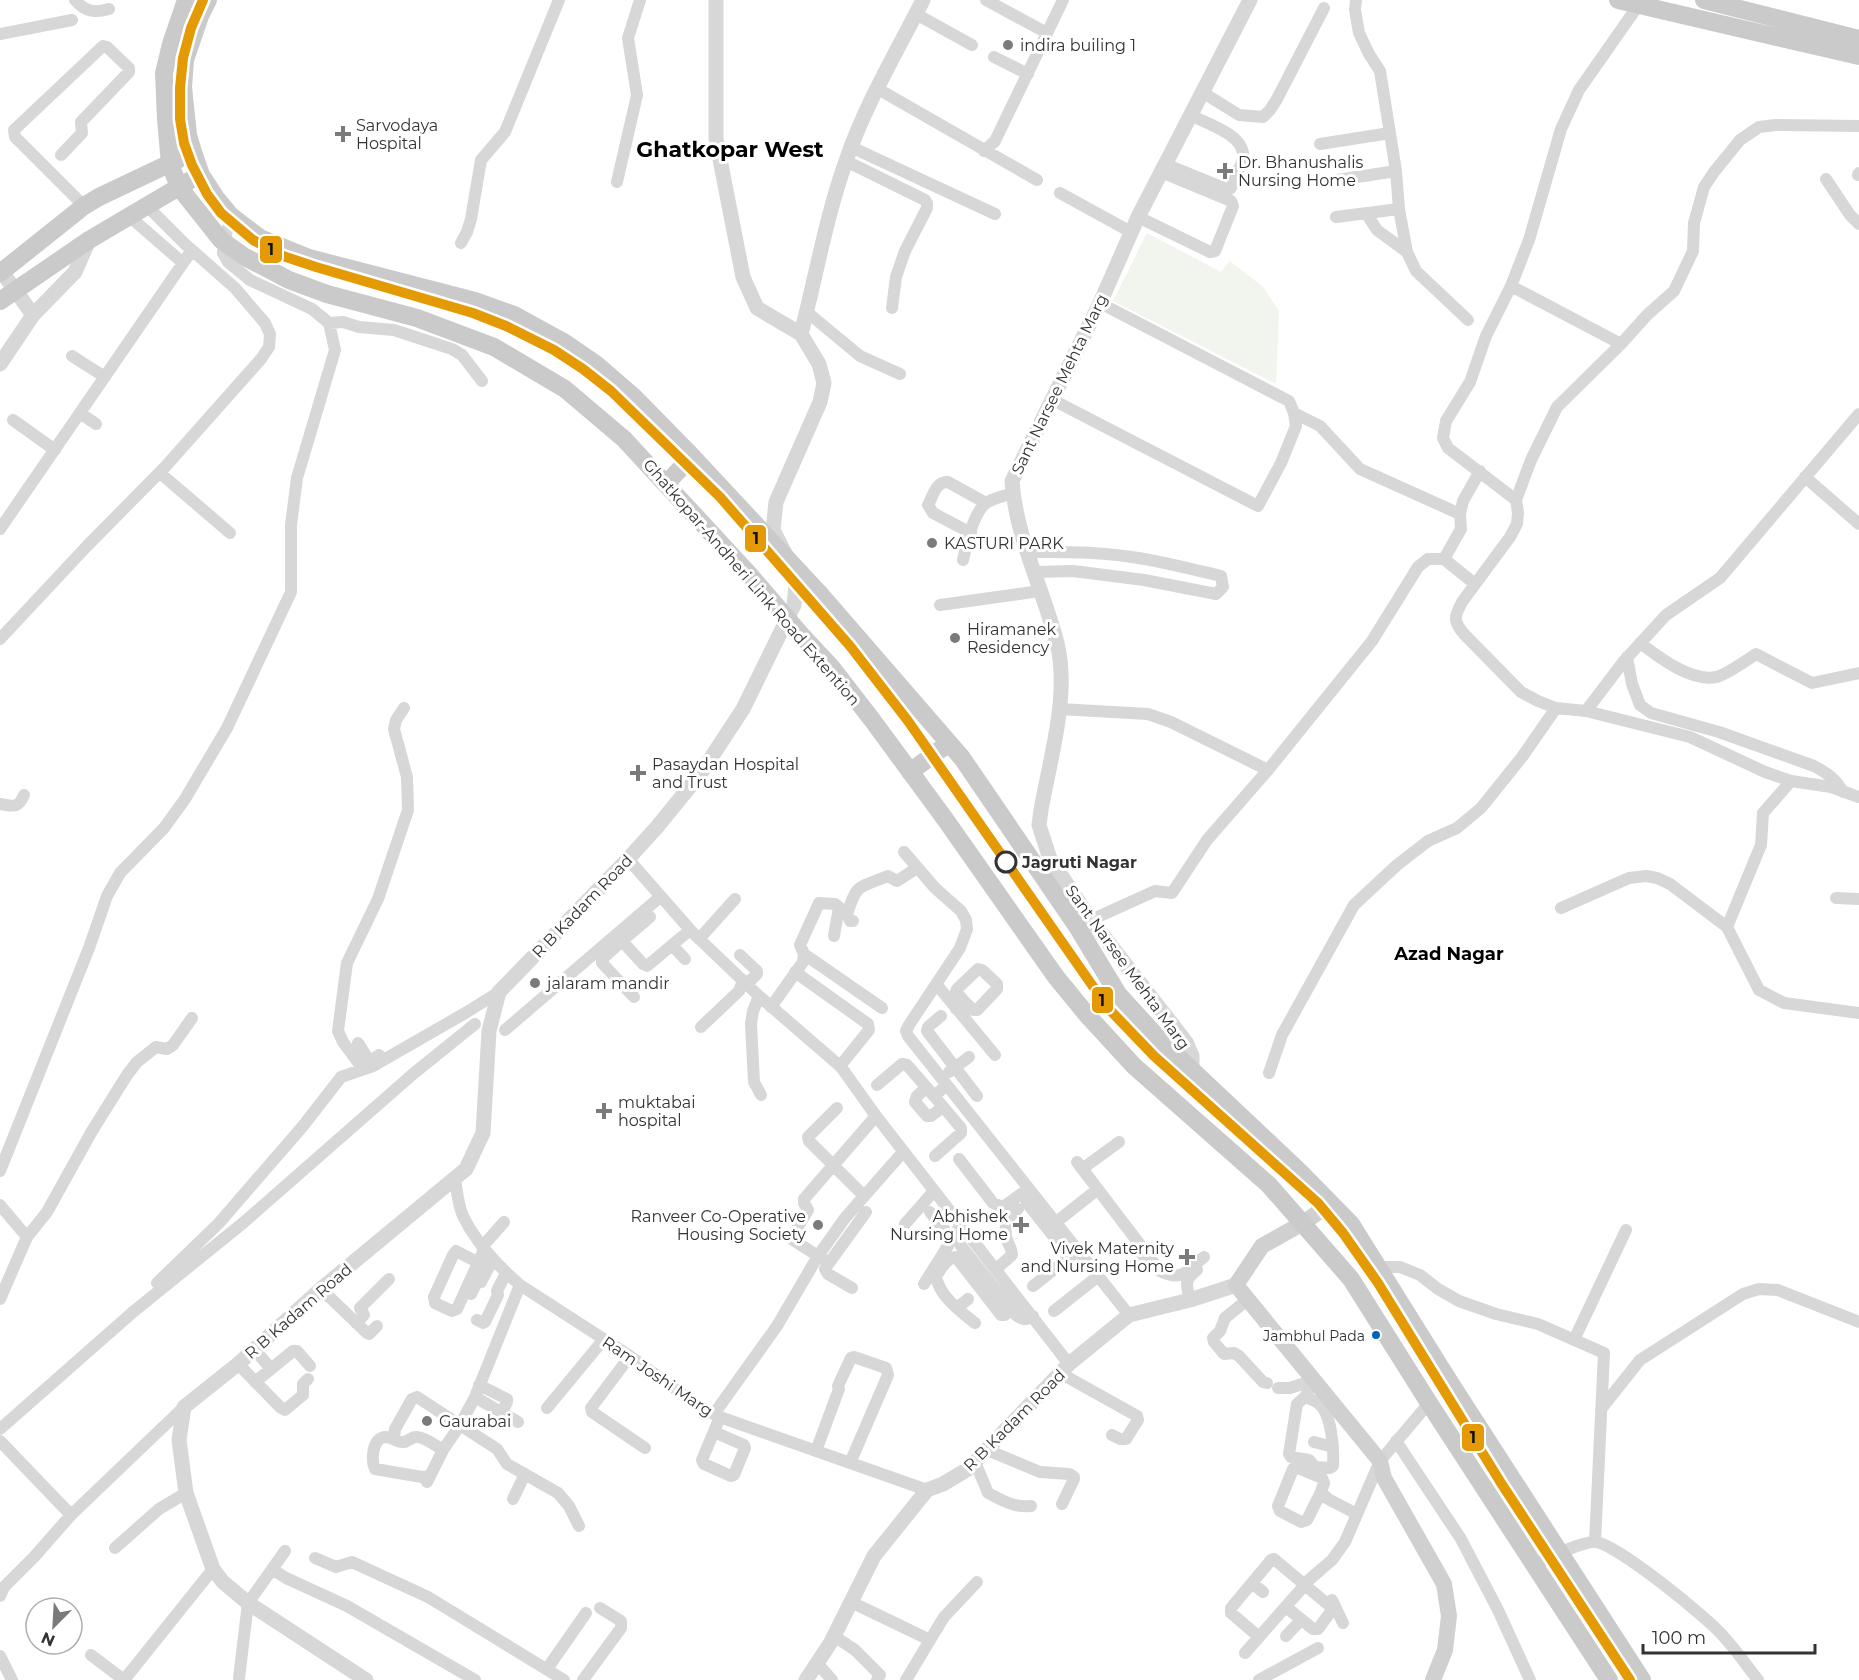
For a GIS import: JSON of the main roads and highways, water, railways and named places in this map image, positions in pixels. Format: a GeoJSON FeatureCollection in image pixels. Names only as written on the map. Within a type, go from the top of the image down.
{"type":"FeatureCollection","features":[{"type":"Feature","properties":{"kind":"main road","name":"Ghatkopar-Andheri Link Road Extention"},"geometry":{"type":"LineString","coordinates":[[186,0],[171,44],[175,67],[164,73],[170,164],[179,187],[224,242],[245,256],[298,283],[327,294],[417,318],[494,347],[565,389],[624,439],[748,573],[838,677],[910,772],[1056,977],[1088,1016],[1134,1066],[1278,1193],[1351,1279],[1609,1680]]}},
{"type":"Feature","properties":{"kind":"main road"},"geometry":{"type":"LineString","coordinates":[[208,0],[195,31],[175,67],[183,87],[188,135],[201,175],[231,216],[260,238],[309,258],[475,301],[514,315],[565,343],[597,364],[634,397],[692,456],[819,593],[962,758],[1078,927],[1118,994],[1160,1040],[1300,1172],[1351,1224],[1559,1554],[1642,1680]]}},
{"type":"Feature","properties":{"kind":"main road"},"geometry":{"type":"LineString","coordinates":[[1618,0],[1641,2],[1708,21],[1838,43],[1859,39]]}},
{"type":"Feature","properties":{"kind":"main road"},"geometry":{"type":"LineString","coordinates":[[1708,21],[1708,1],[1838,43],[1859,56]]}},
{"type":"Feature","properties":{"kind":"main road"},"geometry":{"type":"LineString","coordinates":[[178,23],[195,31]]}},
{"type":"Feature","properties":{"kind":"main road"},"geometry":{"type":"LineString","coordinates":[[1,273],[84,206],[193,152]]}},
{"type":"Feature","properties":{"kind":"main road"},"geometry":{"type":"LineString","coordinates":[[0,301],[88,240],[201,175]]}},
{"type":"Feature","properties":{"kind":"main road"},"geometry":{"type":"LineString","coordinates":[[666,484],[692,456]]}},
{"type":"Feature","properties":{"kind":"main road"},"geometry":{"type":"LineString","coordinates":[[910,772],[949,743]]}},
{"type":"Feature","properties":{"kind":"main road"},"geometry":{"type":"LineString","coordinates":[[1278,1193],[1300,1172]]}},
{"type":"Feature","properties":{"kind":"main road"},"geometry":{"type":"LineString","coordinates":[[1330,1204],[1303,1223],[1262,1246],[1236,1285],[1380,1461],[1384,1478],[1444,1584],[1449,1616],[1445,1650],[1433,1680]]}},
{"type":"Feature","properties":{"kind":"metro line","name":"1"},"geometry":{"type":"LineString","coordinates":[[203,0],[191,28],[183,58],[180,119],[184,143],[192,165],[207,194],[221,213],[253,240],[283,256],[473,313],[506,326],[554,350],[611,391],[720,497],[850,646],[908,721],[1108,1008],[1154,1056],[1318,1203],[1343,1233],[1378,1283],[1501,1483],[1630,1680]]}},
{"type":"Feature","properties":{"kind":"place","name":"indira builing 1"},"geometry":{"type":"Point","coordinates":[1008,45]}},
{"type":"Feature","properties":{"kind":"place","name":"Sarvodaya Hospital"},"geometry":{"type":"Point","coordinates":[343,134]}},
{"type":"Feature","properties":{"kind":"place","name":"Dr. Bhanushalis Nursing Home"},"geometry":{"type":"Point","coordinates":[1225,171]}},
{"type":"Feature","properties":{"kind":"place","name":"KASTURI PARK"},"geometry":{"type":"Point","coordinates":[932,543]}},
{"type":"Feature","properties":{"kind":"place","name":"Hiramanek Residency"},"geometry":{"type":"Point","coordinates":[955,638]}},
{"type":"Feature","properties":{"kind":"place","name":"Pasaydan Hospital and Trust"},"geometry":{"type":"Point","coordinates":[638,773]}},
{"type":"Feature","properties":{"kind":"place","name":"Jagruti Nagar"},"geometry":{"type":"Point","coordinates":[1006,862]}},
{"type":"Feature","properties":{"kind":"place","name":"jalaram mandir"},"geometry":{"type":"Point","coordinates":[535,983]}},
{"type":"Feature","properties":{"kind":"place","name":"muktabai hospital"},"geometry":{"type":"Point","coordinates":[604,1111]}},
{"type":"Feature","properties":{"kind":"place","name":"Ranveer Co-Operative Housing Society"},"geometry":{"type":"Point","coordinates":[818,1225]}},
{"type":"Feature","properties":{"kind":"place","name":"Abhishek Nursing Home"},"geometry":{"type":"Point","coordinates":[1021,1225]}},
{"type":"Feature","properties":{"kind":"place","name":"Vivek Maternity and Nursing Home"},"geometry":{"type":"Point","coordinates":[1187,1257]}},
{"type":"Feature","properties":{"kind":"place","name":"Jambhul Pada"},"geometry":{"type":"Point","coordinates":[1376,1335]}},
{"type":"Feature","properties":{"kind":"place","name":"Gaurabai"},"geometry":{"type":"Point","coordinates":[427,1421]}},
{"type":"Feature","properties":{"kind":"district","name":"Ghatkopar West"},"geometry":{"type":"Point","coordinates":[730,149]}},
{"type":"Feature","properties":{"kind":"district","name":"Azad Nagar"},"geometry":{"type":"Point","coordinates":[1449,954]}}]}
